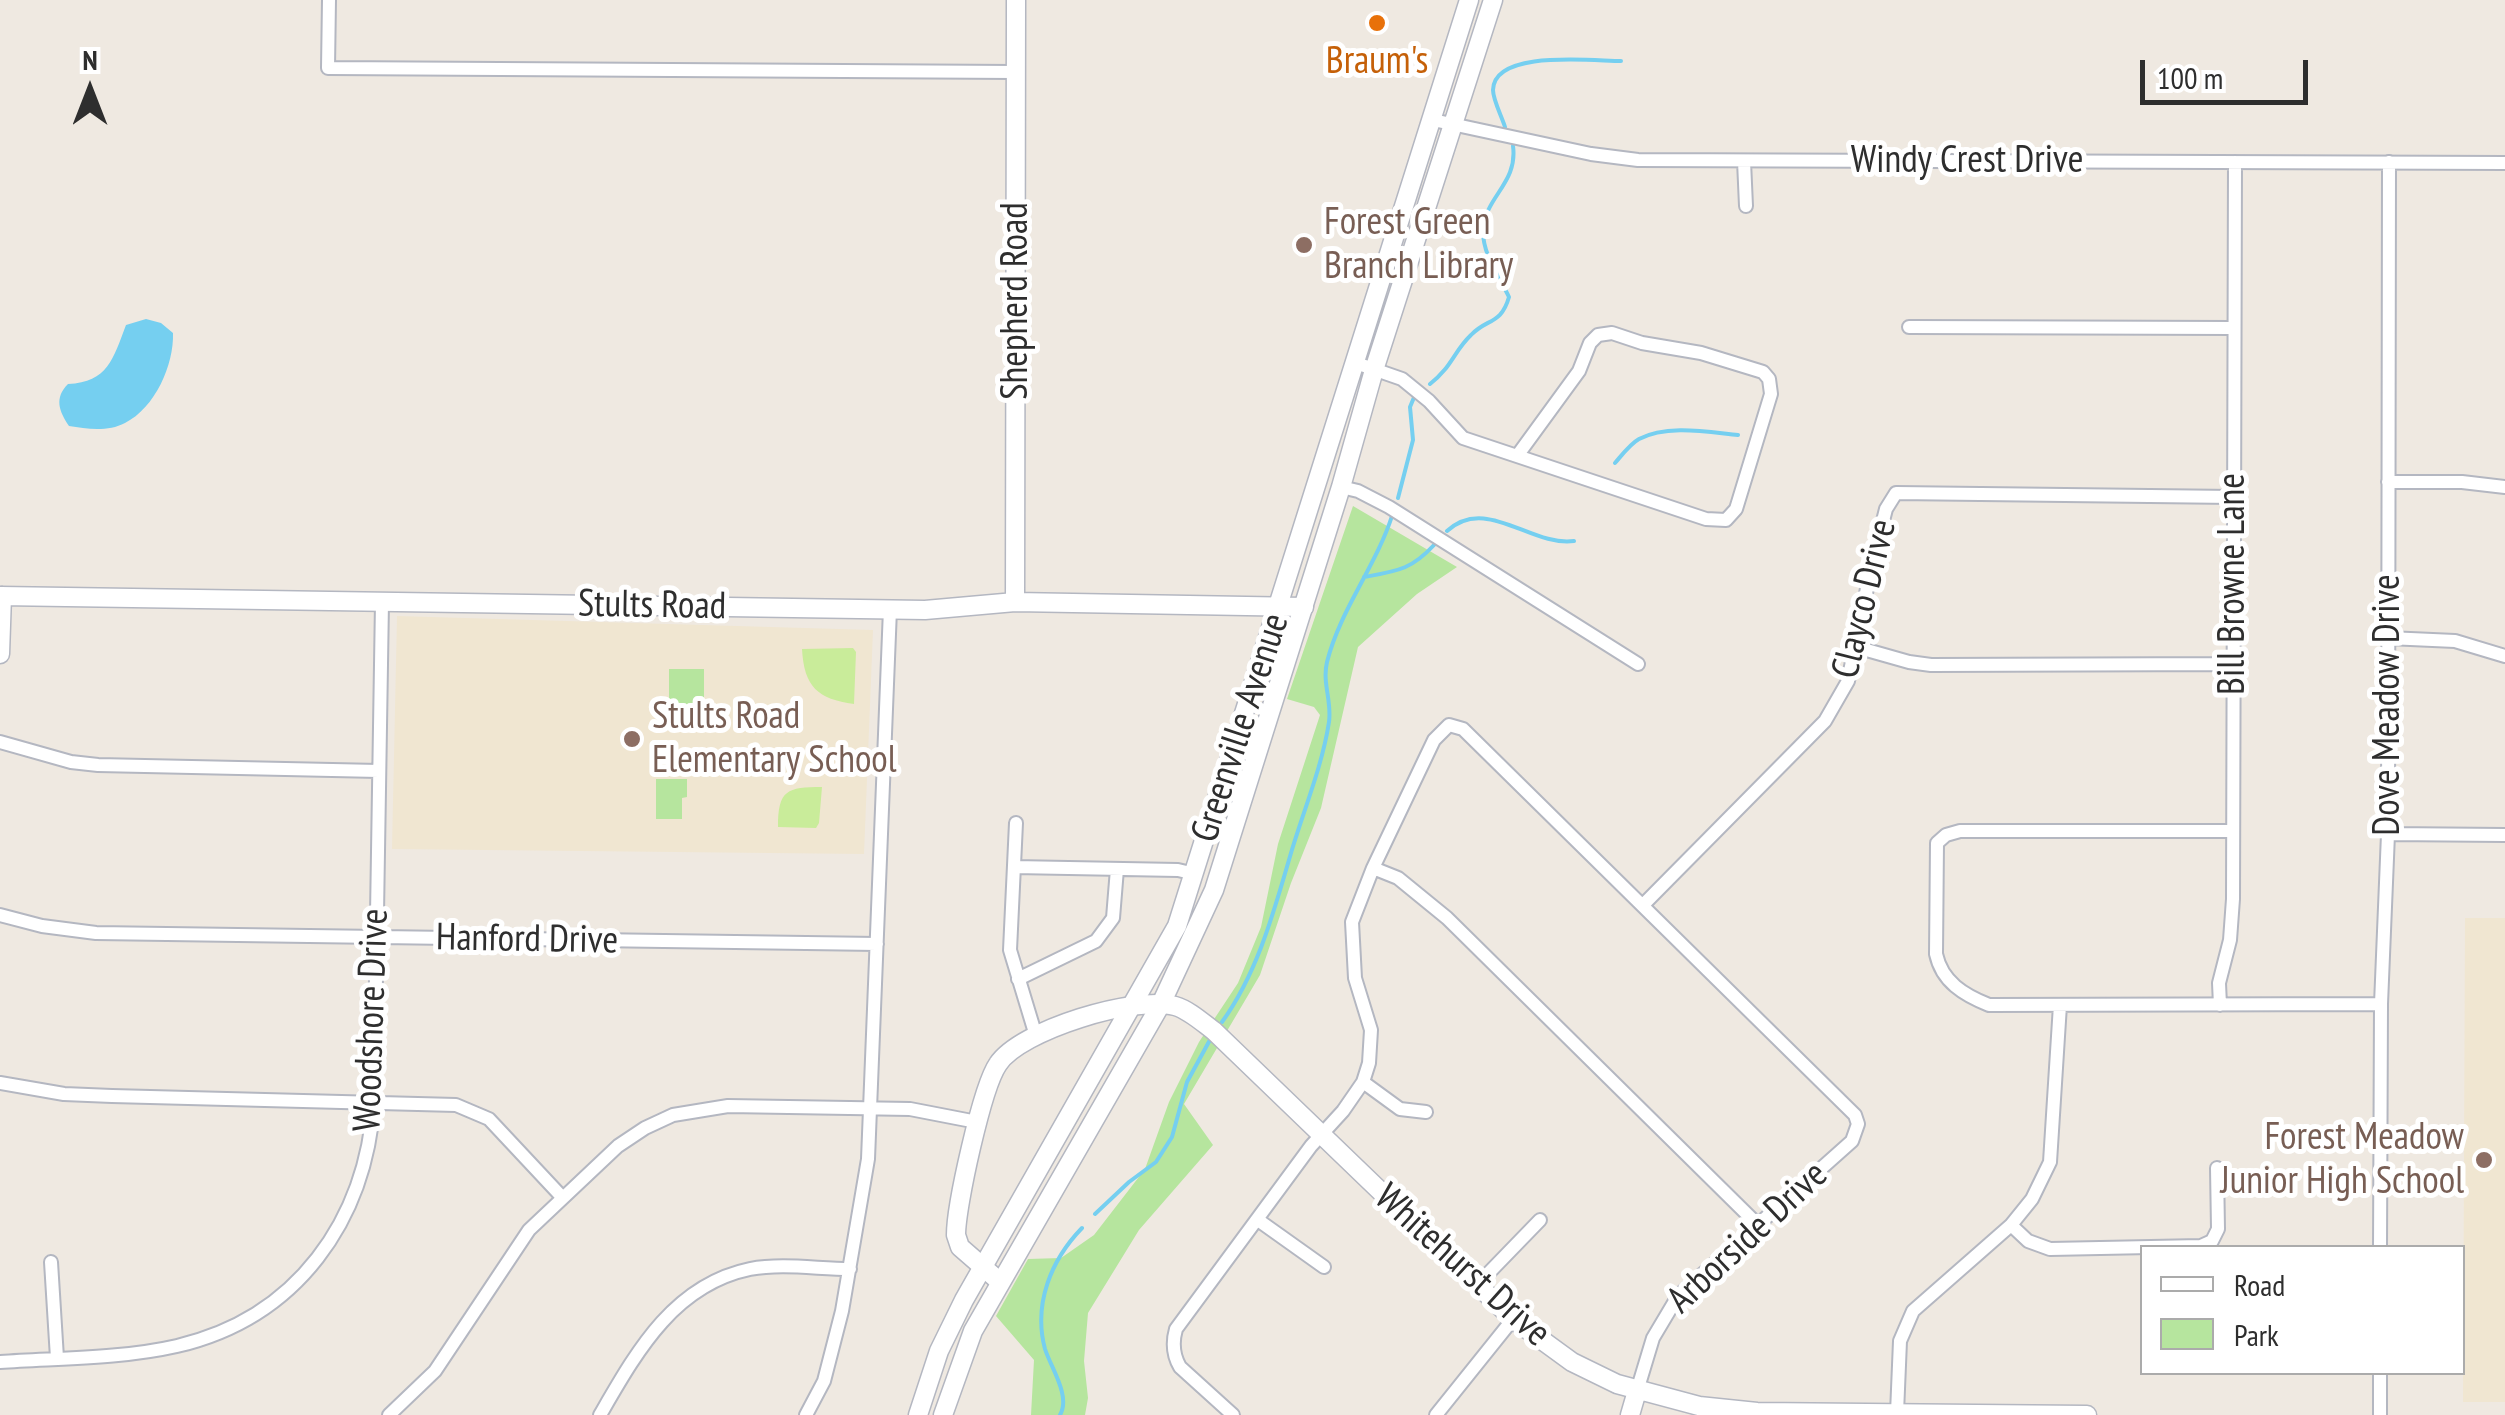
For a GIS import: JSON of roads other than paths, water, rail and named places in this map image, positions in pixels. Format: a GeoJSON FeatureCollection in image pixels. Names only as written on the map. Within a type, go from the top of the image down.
{"type":"FeatureCollection","features":[{"type":"Feature","properties":{"kind":"street"},"geometry":{"type":"LineString","coordinates":[[329,0],[328,68],[1016,72]]}},
{"type":"Feature","properties":{"kind":"street","name":"Shepherd Road"},"geometry":{"type":"LineString","coordinates":[[1016,0],[1016,602]]}},
{"type":"Feature","properties":{"kind":"street","name":"Greenville Avenue"},"geometry":{"type":"LineString","coordinates":[[943,1415],[966,1348],[999,1281],[1161,1004],[1214,890],[1341,486],[1365,366],[1469,0]]}},
{"type":"Feature","properties":{"kind":"street"},"geometry":{"type":"LineString","coordinates":[[1480,0],[1476,18],[1484,29]]}},
{"type":"Feature","properties":{"kind":"street","name":"Greenville Avenue"},"geometry":{"type":"LineString","coordinates":[[918,1415],[939,1351],[983,1268],[1168,945],[1195,874],[1280,607],[1456,124],[1494,0]]}},
{"type":"Feature","properties":{"kind":"street","name":"Windy Crest Drive"},"geometry":{"type":"LineString","coordinates":[[1433,120],[1638,160],[2505,163]]}},
{"type":"Feature","properties":{"kind":"street"},"geometry":{"type":"LineString","coordinates":[[1744,160],[1746,206]]}},
{"type":"Feature","properties":{"kind":"street","name":"Bill Browne Lane"},"geometry":{"type":"LineString","coordinates":[[2220,1004],[2219,982],[2231,928],[2233,832],[2235,162]]}},
{"type":"Feature","properties":{"kind":"street","name":"Dove Meadow Drive"},"geometry":{"type":"LineString","coordinates":[[2380,1245],[2388,834],[2389,162]]}},
{"type":"Feature","properties":{"kind":"street"},"geometry":{"type":"LineString","coordinates":[[1909,327],[2233,328]]}},
{"type":"Feature","properties":{"kind":"street"},"geometry":{"type":"LineString","coordinates":[[1365,366],[1412,386],[1463,438],[1517,456],[1706,518],[1726,520],[1736,509],[1742,490],[1770,394],[1769,379],[1764,372],[1700,353],[1642,343],[1612,333],[1598,335],[1590,343],[1579,371],[1517,456]]}},
{"type":"Feature","properties":{"kind":"street"},"geometry":{"type":"LineString","coordinates":[[2388,482],[2462,482],[2505,487]]}},
{"type":"Feature","properties":{"kind":"street"},"geometry":{"type":"LineString","coordinates":[[1341,486],[1389,506],[1638,664]]}},
{"type":"Feature","properties":{"kind":"street","name":"Clayco Drive"},"geometry":{"type":"LineString","coordinates":[[1642,905],[1825,720],[1848,681],[1881,528],[1896,493],[2234,498]]}},
{"type":"Feature","properties":{"kind":"street"},"geometry":{"type":"LineString","coordinates":[[0,654],[1,596]]}},
{"type":"Feature","properties":{"kind":"street","name":"Stults Road"},"geometry":{"type":"LineString","coordinates":[[1,596],[890,610],[1016,602],[1304,607]]}},
{"type":"Feature","properties":{"kind":"street","name":"Woodshore Drive"},"geometry":{"type":"LineString","coordinates":[[0,1362],[148,1350],[209,1336],[254,1315],[297,1283],[322,1254],[349,1208],[364,1162],[374,1101],[382,602]]}},
{"type":"Feature","properties":{"kind":"street"},"geometry":{"type":"LineString","coordinates":[[806,1415],[824,1381],[864,1192],[872,1107],[890,610]]}},
{"type":"Feature","properties":{"kind":"street"},"geometry":{"type":"LineString","coordinates":[[2388,638],[2455,641],[2505,656]]}},
{"type":"Feature","properties":{"kind":"street"},"geometry":{"type":"LineString","coordinates":[[1856,646],[1931,665],[2233,664]]}},
{"type":"Feature","properties":{"kind":"street"},"geometry":{"type":"LineString","coordinates":[[1225,1412],[1180,1368],[1173,1340],[1176,1329],[1362,1082],[1369,1063],[1370,1030],[1355,978],[1352,934],[1357,906],[1434,740],[1449,724],[1463,729],[1642,905]]}},
{"type":"Feature","properties":{"kind":"street"},"geometry":{"type":"LineString","coordinates":[[0,742],[98,766],[379,771]]}},
{"type":"Feature","properties":{"kind":"street"},"geometry":{"type":"LineString","coordinates":[[1016,824],[1010,950],[1036,1036]]}},
{"type":"Feature","properties":{"kind":"street"},"geometry":{"type":"LineString","coordinates":[[2233,832],[1960,831],[1946,835],[1936,843],[1939,967],[1966,996],[1989,1004],[2382,1004]]}},
{"type":"Feature","properties":{"kind":"street"},"geometry":{"type":"LineString","coordinates":[[2388,834],[2505,835]]}},
{"type":"Feature","properties":{"kind":"street"},"geometry":{"type":"LineString","coordinates":[[1014,867],[1178,870],[1195,874]]}},
{"type":"Feature","properties":{"kind":"street"},"geometry":{"type":"LineString","coordinates":[[1018,980],[1096,941],[1113,918],[1117,868]]}},
{"type":"Feature","properties":{"kind":"street"},"geometry":{"type":"LineString","coordinates":[[1374,868],[1398,878],[1448,918],[1757,1224]]}},
{"type":"Feature","properties":{"kind":"street","name":"Arborside Drive"},"geometry":{"type":"LineString","coordinates":[[1630,1415],[1653,1338],[1670,1306],[1852,1141],[1858,1124],[1850,1108],[1642,905]]}},
{"type":"Feature","properties":{"kind":"street","name":"Hanford Drive"},"geometry":{"type":"LineString","coordinates":[[0,915],[42,926],[96,933],[877,944]]}},
{"type":"Feature","properties":{"kind":"street","name":"Whitehurst Drive"},"geometry":{"type":"LineString","coordinates":[[999,1281],[960,1247],[956,1235],[977,1122],[996,1066],[1006,1053],[1036,1036],[1108,1010],[1161,1004],[1186,1010],[1214,1031],[1513,1319],[1572,1362],[1637,1391],[1724,1410],[2087,1415]]}},
{"type":"Feature","properties":{"kind":"street"},"geometry":{"type":"LineString","coordinates":[[1897,1414],[1900,1342],[1913,1311],[2011,1225],[2032,1200],[2050,1162],[2060,1004]]}},
{"type":"Feature","properties":{"kind":"street"},"geometry":{"type":"LineString","coordinates":[[1362,1082],[1400,1109],[1426,1112]]}},
{"type":"Feature","properties":{"kind":"street"},"geometry":{"type":"LineString","coordinates":[[0,1084],[64,1094],[437,1102],[472,1109],[504,1131],[562,1197]]}},
{"type":"Feature","properties":{"kind":"street"},"geometry":{"type":"LineString","coordinates":[[389,1415],[434,1372],[512,1251],[562,1197],[618,1146],[673,1115],[728,1106],[872,1107],[910,1109],[977,1122]]}},
{"type":"Feature","properties":{"kind":"street"},"geometry":{"type":"LineString","coordinates":[[2203,1245],[2212,1241],[2218,1229],[2217,1168]]}},
{"type":"Feature","properties":{"kind":"street"},"geometry":{"type":"LineString","coordinates":[[1258,1220],[1324,1268]]}},
{"type":"Feature","properties":{"kind":"street"},"geometry":{"type":"LineString","coordinates":[[1477,1285],[1540,1220]]}},
{"type":"Feature","properties":{"kind":"street"},"geometry":{"type":"LineString","coordinates":[[2011,1225],[2028,1241],[2050,1249],[2140,1247]]}},
{"type":"Feature","properties":{"kind":"street"},"geometry":{"type":"LineString","coordinates":[[51,1262],[56,1358]]}},
{"type":"Feature","properties":{"kind":"street"},"geometry":{"type":"LineString","coordinates":[[600,1415],[659,1322],[700,1291],[750,1270],[850,1269]]}},
{"type":"Feature","properties":{"kind":"street"},"geometry":{"type":"LineString","coordinates":[[1436,1415],[1513,1319]]}},
{"type":"Feature","properties":{"kind":"street"},"geometry":{"type":"LineString","coordinates":[[2380,1375],[2380,1415]]}},
{"type":"Feature","properties":{"kind":"water"},"geometry":{"type":"Polygon","coordinates":[[[146,319],[161,323],[173,333],[166,372],[154,396],[136,416],[118,426],[69,426],[60,405],[64,389],[68,384],[101,373],[126,325],[146,319]]]}},
{"type":"Feature","properties":{"kind":"waterway"},"geometry":{"type":"LineString","coordinates":[[1505,127],[1493,90],[1498,77],[1509,68],[1547,60],[1621,61]]}},
{"type":"Feature","properties":{"kind":"waterway"},"geometry":{"type":"LineString","coordinates":[[1430,384],[1471,335],[1498,317],[1506,306],[1509,297],[1488,256],[1483,229],[1485,217],[1511,170],[1513,146]]}},
{"type":"Feature","properties":{"kind":"waterway"},"geometry":{"type":"LineString","coordinates":[[1398,498],[1413,440],[1410,407],[1415,395]]}},
{"type":"Feature","properties":{"kind":"waterway"},"geometry":{"type":"LineString","coordinates":[[1615,463],[1636,441],[1650,434],[1688,430],[1738,435]]}},
{"type":"Feature","properties":{"kind":"waterway"},"geometry":{"type":"LineString","coordinates":[[1222,1022],[1246,983],[1264,940],[1317,772],[1329,722],[1326,670],[1333,643],[1392,516]]}},
{"type":"Feature","properties":{"kind":"waterway"},"geometry":{"type":"LineString","coordinates":[[1447,531],[1462,521],[1477,518],[1541,537],[1574,541]]}},
{"type":"Feature","properties":{"kind":"waterway"},"geometry":{"type":"LineString","coordinates":[[1364,577],[1403,568],[1434,545]]}},
{"type":"Feature","properties":{"kind":"waterway"},"geometry":{"type":"LineString","coordinates":[[1095,1214],[1156,1162],[1172,1137],[1187,1082],[1211,1038]]}},
{"type":"Feature","properties":{"kind":"waterway"},"geometry":{"type":"LineString","coordinates":[[1060,1415],[1062,1391],[1045,1349],[1041,1316],[1054,1268],[1082,1228]]}},
{"type":"Feature","properties":{"kind":"place","name":"Braum's"},"geometry":{"type":"Point","coordinates":[1377,23]}},
{"type":"Feature","properties":{"kind":"place","name":"Forest Green Branch Library"},"geometry":{"type":"Point","coordinates":[1304,245]}},
{"type":"Feature","properties":{"kind":"place","name":"Stults Road Elementary School"},"geometry":{"type":"Point","coordinates":[632,739]}},
{"type":"Feature","properties":{"kind":"place","name":"Forest Meadow Junior High School"},"geometry":{"type":"Point","coordinates":[2484,1160]}}]}
